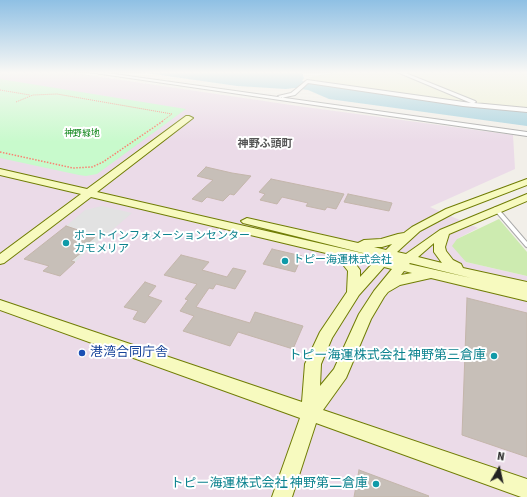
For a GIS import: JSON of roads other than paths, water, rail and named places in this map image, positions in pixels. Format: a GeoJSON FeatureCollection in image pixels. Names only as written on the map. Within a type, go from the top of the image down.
{"type":"FeatureCollection","features":[{"type":"Feature","properties":{"kind":"street"},"geometry":{"type":"LineString","coordinates":[[254,95],[527,134]]}},
{"type":"Feature","properties":{"kind":"street"},"geometry":{"type":"LineString","coordinates":[[276,95],[289,95]]}},
{"type":"Feature","properties":{"kind":"street"},"geometry":{"type":"LineString","coordinates":[[400,95],[527,110]]}},
{"type":"Feature","properties":{"kind":"street"},"geometry":{"type":"LineString","coordinates":[[456,95],[483,106]]}},
{"type":"Feature","properties":{"kind":"street"},"geometry":{"type":"LineString","coordinates":[[0,260],[189,118]]}},
{"type":"Feature","properties":{"kind":"street"},"geometry":{"type":"LineString","coordinates":[[0,164],[94,190]]}},
{"type":"Feature","properties":{"kind":"street"},"geometry":{"type":"LineString","coordinates":[[0,172],[94,190],[319,242],[477,280],[527,296]]}},
{"type":"Feature","properties":{"kind":"street"},"geometry":{"type":"LineString","coordinates":[[319,242],[375,244],[391,241],[446,213],[527,182]]}},
{"type":"Feature","properties":{"kind":"street"},"geometry":{"type":"LineString","coordinates":[[310,413],[340,373],[364,318],[379,294],[404,262],[432,239],[444,232],[527,197]]}},
{"type":"Feature","properties":{"kind":"street"},"geometry":{"type":"LineString","coordinates":[[282,497],[310,413],[312,364],[325,336],[354,292],[385,258],[416,229]]}},
{"type":"Feature","properties":{"kind":"street"},"geometry":{"type":"LineString","coordinates":[[444,232],[439,247],[443,257],[449,263],[477,280]]}},
{"type":"Feature","properties":{"kind":"street"},"geometry":{"type":"LineString","coordinates":[[319,242],[345,259],[352,266],[354,274],[354,292]]}},
{"type":"Feature","properties":{"kind":"street"},"geometry":{"type":"LineString","coordinates":[[379,294],[395,282],[417,276],[477,280],[527,287]]}},
{"type":"Feature","properties":{"kind":"street"},"geometry":{"type":"LineString","coordinates":[[0,305],[527,489]]}},
{"type":"Feature","properties":{"kind":"lane"},"geometry":{"type":"LineString","coordinates":[[496,209],[527,245]]}},
{"type":"Feature","properties":{"kind":"water"},"geometry":{"type":"Polygon","coordinates":[[[320,95],[395,95],[460,105],[527,112],[527,126],[329,99],[320,95]]]}},
{"type":"Feature","properties":{"kind":"place","name":"ポートインフォメーションセンター カモメリア"},"geometry":{"type":"Point","coordinates":[66,243]}},
{"type":"Feature","properties":{"kind":"place","name":"トピー海運株式会社"},"geometry":{"type":"Point","coordinates":[285,261]}},
{"type":"Feature","properties":{"kind":"place","name":"港湾合同庁舎"},"geometry":{"type":"Point","coordinates":[82,353]}},
{"type":"Feature","properties":{"kind":"place","name":"トピー海運株式会社 神野第三倉庫"},"geometry":{"type":"Point","coordinates":[494,356]}},
{"type":"Feature","properties":{"kind":"place","name":"トピー海運株式会社 神野第二倉庫"},"geometry":{"type":"Point","coordinates":[376,484]}},
{"type":"Feature","properties":{"kind":"district","name":"神野ふ頭町"},"geometry":{"type":"Point","coordinates":[265,145]}},
{"type":"Feature","properties":{"kind":"park label","name":"神野緑地"},"geometry":{"type":"Point","coordinates":[82,134]}}]}
